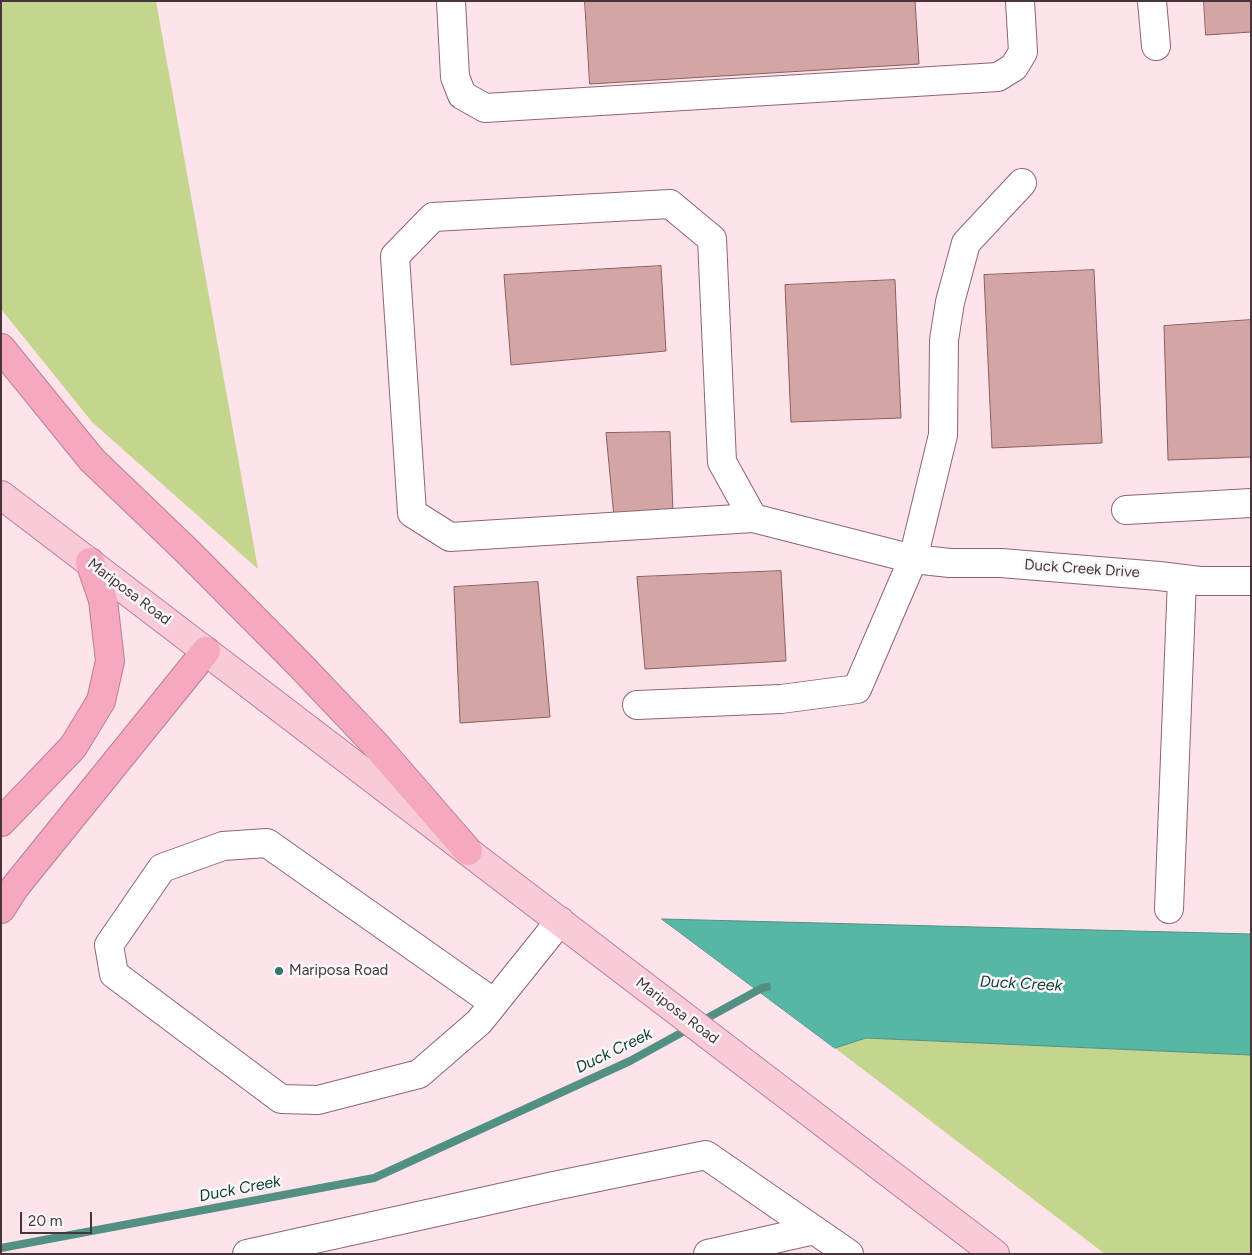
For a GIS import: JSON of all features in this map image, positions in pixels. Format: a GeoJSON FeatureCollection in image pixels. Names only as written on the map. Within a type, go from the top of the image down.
{"type":"FeatureCollection","features":[{"type":"Feature","properties":{"kind":"highway"},"geometry":{"type":"LineString","coordinates":[[1,348],[92,460],[187,550],[299,664],[375,744],[468,851]]}},
{"type":"Feature","properties":{"kind":"highway"},"geometry":{"type":"LineString","coordinates":[[1,822],[73,747],[101,701],[110,661],[102,600],[90,562]]}},
{"type":"Feature","properties":{"kind":"highway"},"geometry":{"type":"LineString","coordinates":[[1,908],[206,651]]}},
{"type":"Feature","properties":{"kind":"main road","name":"Mariposa Road"},"geometry":{"type":"LineString","coordinates":[[1,495],[995,1254]]}},
{"type":"Feature","properties":{"kind":"street"},"geometry":{"type":"LineString","coordinates":[[451,1],[455,77],[462,95],[485,108],[998,77],[1014,67],[1023,52],[1020,1]]}},
{"type":"Feature","properties":{"kind":"street"},"geometry":{"type":"LineString","coordinates":[[1152,1],[1156,46]]}},
{"type":"Feature","properties":{"kind":"street"},"geometry":{"type":"LineString","coordinates":[[636,705],[781,699],[857,689],[913,559],[943,435],[944,340],[950,302],[966,244],[1022,183]]}},
{"type":"Feature","properties":{"kind":"street","name":"Duck Creek Drive"},"geometry":{"type":"LineString","coordinates":[[753,518],[722,462],[712,239],[670,204],[433,217],[395,256],[412,513],[450,538],[753,518],[913,559],[950,563],[1001,563],[1200,581],[1251,581]]}},
{"type":"Feature","properties":{"kind":"street"},"geometry":{"type":"LineString","coordinates":[[1126,510],[1251,503]]}},
{"type":"Feature","properties":{"kind":"street"},"geometry":{"type":"LineString","coordinates":[[1169,909],[1182,579]]}},
{"type":"Feature","properties":{"kind":"street"},"geometry":{"type":"LineString","coordinates":[[494,1003],[267,843],[223,846],[162,868],[108,945],[114,974],[281,1099],[318,1100],[419,1074],[479,1022],[560,921]]}},
{"type":"Feature","properties":{"kind":"street"},"geometry":{"type":"LineString","coordinates":[[247,1254],[554,1186],[706,1155],[850,1254]]}},
{"type":"Feature","properties":{"kind":"street"},"geometry":{"type":"LineString","coordinates":[[708,1254],[814,1230]]}},
{"type":"Feature","properties":{"kind":"shaded area"},"geometry":{"type":"Polygon","coordinates":[[[1,1],[156,1],[258,569],[92,422],[1,309],[1,1]]]}},
{"type":"Feature","properties":{"kind":"shaded area"},"geometry":{"type":"Polygon","coordinates":[[[866,1038],[1251,1055],[1251,1254],[1105,1254],[835,1048],[866,1038]]]}},
{"type":"Feature","properties":{"kind":"water"},"geometry":{"type":"Polygon","coordinates":[[[662,919],[1251,934],[1251,1055],[866,1038],[835,1048],[662,919]]]}},
{"type":"Feature","properties":{"kind":"building"},"geometry":{"type":"Polygon","coordinates":[[[585,1],[915,1],[919,64],[590,84],[585,1]]]}},
{"type":"Feature","properties":{"kind":"building"},"geometry":{"type":"Polygon","coordinates":[[[1204,1],[1251,1],[1251,32],[1206,35],[1204,1]]]}},
{"type":"Feature","properties":{"kind":"building"},"geometry":{"type":"Polygon","coordinates":[[[661,266],[666,351],[511,365],[504,275],[661,266]]]}},
{"type":"Feature","properties":{"kind":"building"},"geometry":{"type":"Polygon","coordinates":[[[1094,270],[1102,443],[992,448],[984,275],[1094,270]]]}},
{"type":"Feature","properties":{"kind":"building"},"geometry":{"type":"Polygon","coordinates":[[[895,280],[901,418],[791,422],[785,285],[895,280]]]}},
{"type":"Feature","properties":{"kind":"building"},"geometry":{"type":"Polygon","coordinates":[[[1251,320],[1251,457],[1168,460],[1164,326],[1251,320]]]}},
{"type":"Feature","properties":{"kind":"building"},"geometry":{"type":"Polygon","coordinates":[[[670,432],[673,513],[614,517],[606,433],[670,432]]]}},
{"type":"Feature","properties":{"kind":"building"},"geometry":{"type":"Polygon","coordinates":[[[781,571],[786,661],[645,669],[637,577],[781,571]]]}},
{"type":"Feature","properties":{"kind":"building"},"geometry":{"type":"Polygon","coordinates":[[[538,582],[550,717],[460,723],[454,587],[538,582]]]}},
{"type":"Feature","properties":{"kind":"waterway","name":"Duck Creek"},"geometry":{"type":"LineString","coordinates":[[700,1022],[767,987]]}},
{"type":"Feature","properties":{"kind":"waterway","name":"Duck Creek"},"geometry":{"type":"LineString","coordinates":[[1,1248],[374,1178],[630,1061],[690,1028]]}},
{"type":"Feature","properties":{"kind":"place","name":"Mariposa Road"},"geometry":{"type":"Point","coordinates":[279,971]}}]}
